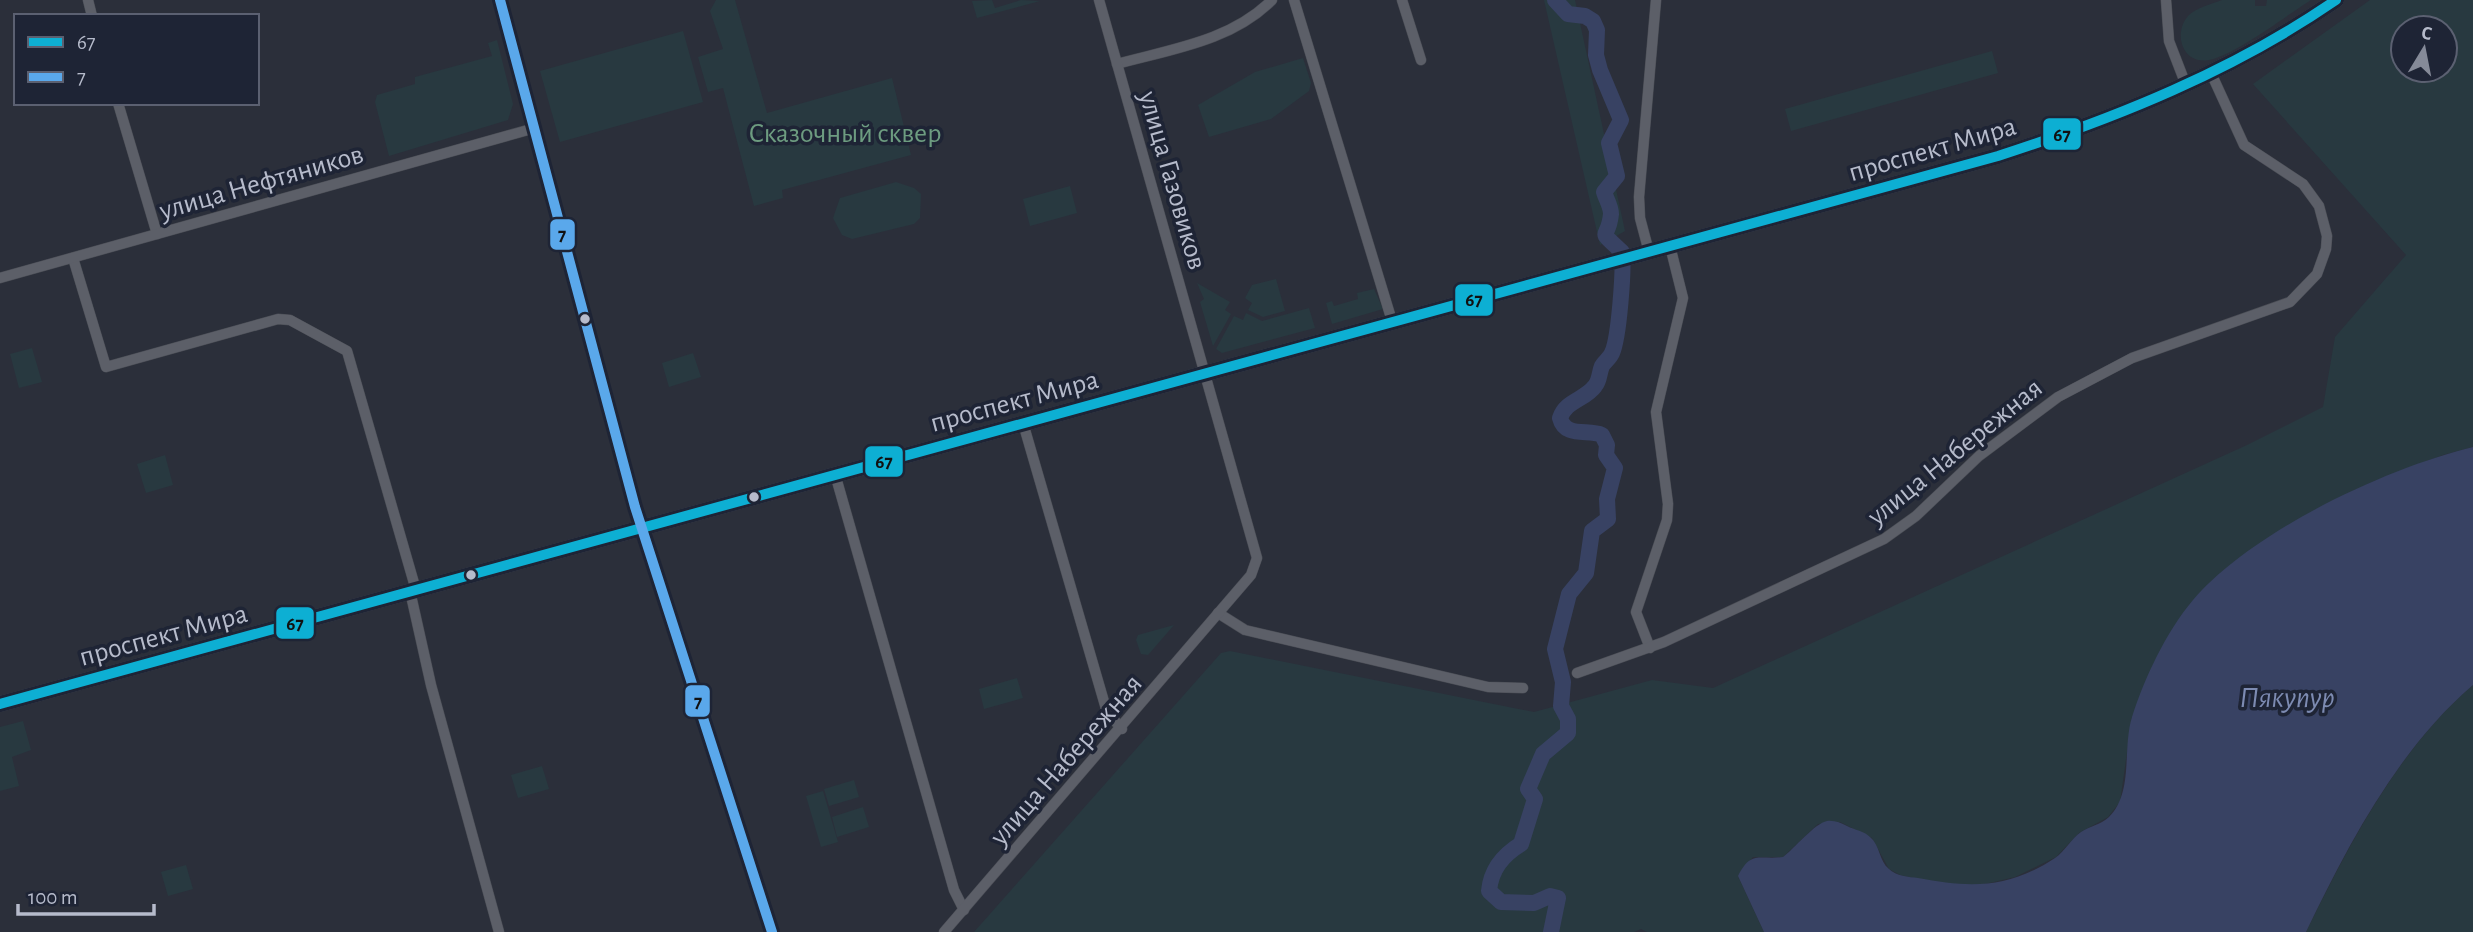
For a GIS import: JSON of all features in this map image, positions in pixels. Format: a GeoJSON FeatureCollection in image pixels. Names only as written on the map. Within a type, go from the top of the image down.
{"type":"FeatureCollection","features":[{"type":"Feature","properties":{"kind":"main road","name":"проспект Мира"},"geometry":{"type":"LineString","coordinates":[[0,704],[1998,156],[2104,120],[2186,85],[2334,1]]}},
{"type":"Feature","properties":{"kind":"street"},"geometry":{"type":"LineString","coordinates":[[500,0],[643,528],[772,932]]}},
{"type":"Feature","properties":{"kind":"street","name":"улица Газовиков"},"geometry":{"type":"LineString","coordinates":[[1098,0],[1207,373]]}},
{"type":"Feature","properties":{"kind":"street"},"geometry":{"type":"LineString","coordinates":[[1117,64],[1222,35],[1258,14],[1272,0]]}},
{"type":"Feature","properties":{"kind":"street"},"geometry":{"type":"LineString","coordinates":[[1294,0],[1392,321]]}},
{"type":"Feature","properties":{"kind":"street"},"geometry":{"type":"LineString","coordinates":[[1402,0],[1422,60]]}},
{"type":"Feature","properties":{"kind":"street"},"geometry":{"type":"LineString","coordinates":[[1645,253],[1639,197],[1656,0]]}},
{"type":"Feature","properties":{"kind":"street"},"geometry":{"type":"LineString","coordinates":[[2166,0],[2169,41],[2186,85]]}},
{"type":"Feature","properties":{"kind":"street","name":"улица Набережная"},"geometry":{"type":"LineString","coordinates":[[1577,674],[1650,648],[1884,539],[1916,516],[1979,456],[2020,423],[2090,378],[2168,344],[2274,309],[2301,295],[2317,274],[2326,249],[2327,236],[2319,206],[2303,184],[2244,145],[2211,73]]}},
{"type":"Feature","properties":{"kind":"street"},"geometry":{"type":"LineString","coordinates":[[119,105],[157,234]]}},
{"type":"Feature","properties":{"kind":"street","name":"улица Нефтяников"},"geometry":{"type":"LineString","coordinates":[[0,278],[535,128]]}},
{"type":"Feature","properties":{"kind":"street"},"geometry":{"type":"LineString","coordinates":[[1650,648],[1636,612],[1668,511],[1656,412],[1683,298],[1670,246]]}},
{"type":"Feature","properties":{"kind":"street"},"geometry":{"type":"LineString","coordinates":[[73,258],[106,367],[278,319],[290,320],[347,351],[413,591],[434,698],[499,932]]}},
{"type":"Feature","properties":{"kind":"street","name":"улица Набережная"},"geometry":{"type":"LineString","coordinates":[[944,932],[1122,729],[1251,575],[1257,558],[1207,373]]}},
{"type":"Feature","properties":{"kind":"street"},"geometry":{"type":"LineString","coordinates":[[1023,423],[1107,712],[1122,729]]}},
{"type":"Feature","properties":{"kind":"street"},"geometry":{"type":"LineString","coordinates":[[835,474],[954,890],[964,910]]}},
{"type":"Feature","properties":{"kind":"street"},"geometry":{"type":"LineString","coordinates":[[1218,614],[1245,630],[1488,687],[1523,688]]}},
{"type":"Feature","properties":{"kind":"green space","name":"Сказочный сквер"},"geometry":{"type":"Polygon","coordinates":[[[716,0],[735,0],[767,113],[892,78],[911,155],[782,190],[783,198],[754,206],[723,88],[708,92],[698,57],[723,49],[710,11],[716,0]]]}},
{"type":"Feature","properties":{"kind":"green space"},"geometry":{"type":"Polygon","coordinates":[[[992,0],[995,8],[1021,0],[1040,1],[977,18],[972,1],[992,0]]]}},
{"type":"Feature","properties":{"kind":"green space"},"geometry":{"type":"Polygon","coordinates":[[[1544,0],[1575,0],[1625,231],[1600,245],[1544,0]]]}},
{"type":"Feature","properties":{"kind":"green space"},"geometry":{"type":"Polygon","coordinates":[[[2222,0],[2255,0],[2255,6],[2266,6],[2267,0],[2311,0],[2233,51],[2209,60],[2192,58],[2181,39],[2183,23],[2195,11],[2222,0]]]}},
{"type":"Feature","properties":{"kind":"green space"},"geometry":{"type":"Polygon","coordinates":[[[2370,0],[2473,0],[2473,447],[2443,455],[2372,482],[2319,508],[2260,544],[2132,717],[2120,802],[2108,817],[2079,833],[2056,857],[2015,877],[1974,886],[1944,885],[1900,875],[1889,869],[1872,838],[1840,822],[1818,824],[1783,857],[1753,857],[1738,876],[1764,932],[1647,932],[1641,929],[1634,932],[974,932],[1221,653],[1230,651],[1534,712],[1652,680],[1713,688],[2247,445],[2323,407],[2335,337],[2406,255],[2253,84],[2370,0]]]}},
{"type":"Feature","properties":{"kind":"green space"},"geometry":{"type":"Polygon","coordinates":[[[683,31],[703,102],[560,142],[540,71],[683,31]]]}},
{"type":"Feature","properties":{"kind":"green space"},"geometry":{"type":"Polygon","coordinates":[[[497,40],[513,104],[508,120],[389,156],[375,102],[377,95],[415,84],[415,77],[492,56],[488,43],[497,40]]]}},
{"type":"Feature","properties":{"kind":"green space"},"geometry":{"type":"Polygon","coordinates":[[[1992,51],[1998,73],[1791,131],[1785,109],[1992,51]]]}},
{"type":"Feature","properties":{"kind":"green space"},"geometry":{"type":"Polygon","coordinates":[[[1303,58],[1311,83],[1309,91],[1271,119],[1209,137],[1198,105],[1255,72],[1303,58]]]}},
{"type":"Feature","properties":{"kind":"green space"},"geometry":{"type":"Polygon","coordinates":[[[896,182],[914,188],[921,194],[920,218],[914,224],[852,239],[842,235],[833,218],[840,198],[896,182]]]}},
{"type":"Feature","properties":{"kind":"green space"},"geometry":{"type":"Polygon","coordinates":[[[1070,186],[1077,213],[1030,226],[1023,199],[1070,186]]]}},
{"type":"Feature","properties":{"kind":"green space"},"geometry":{"type":"Polygon","coordinates":[[[1276,279],[1285,311],[1263,317],[1248,310],[1252,303],[1245,298],[1252,285],[1276,279]]]}},
{"type":"Feature","properties":{"kind":"green space"},"geometry":{"type":"Polygon","coordinates":[[[1197,283],[1230,302],[1225,310],[1231,314],[1213,346],[1200,302],[1204,299],[1197,283]]]}},
{"type":"Feature","properties":{"kind":"green space"},"geometry":{"type":"Polygon","coordinates":[[[1374,289],[1383,309],[1332,324],[1326,303],[1332,301],[1334,306],[1358,299],[1357,293],[1374,289]]]}},
{"type":"Feature","properties":{"kind":"green space"},"geometry":{"type":"Polygon","coordinates":[[[1309,308],[1315,328],[1222,353],[1216,349],[1234,316],[1243,320],[1246,313],[1262,321],[1309,308]]]}},
{"type":"Feature","properties":{"kind":"green space"},"geometry":{"type":"Polygon","coordinates":[[[32,348],[42,382],[19,388],[10,354],[32,348]]]}},
{"type":"Feature","properties":{"kind":"green space"},"geometry":{"type":"Polygon","coordinates":[[[693,353],[701,377],[669,387],[662,363],[693,353]]]}},
{"type":"Feature","properties":{"kind":"green space"},"geometry":{"type":"Polygon","coordinates":[[[165,455],[173,485],[146,493],[137,464],[165,455]]]}},
{"type":"Feature","properties":{"kind":"green space"},"geometry":{"type":"Polygon","coordinates":[[[1174,625],[1148,655],[1141,654],[1136,640],[1138,635],[1174,625]]]}},
{"type":"Feature","properties":{"kind":"green space"},"geometry":{"type":"Polygon","coordinates":[[[1017,678],[1023,698],[984,709],[979,689],[1017,678]]]}},
{"type":"Feature","properties":{"kind":"green space"},"geometry":{"type":"Polygon","coordinates":[[[2473,685],[2473,932],[2306,932],[2358,832],[2399,768],[2421,738],[2473,685]]]}},
{"type":"Feature","properties":{"kind":"green space"},"geometry":{"type":"Polygon","coordinates":[[[23,721],[31,750],[12,757],[19,786],[0,791],[0,727],[23,721]]]}},
{"type":"Feature","properties":{"kind":"green space"},"geometry":{"type":"Polygon","coordinates":[[[542,766],[549,789],[518,798],[511,775],[542,766]]]}},
{"type":"Feature","properties":{"kind":"green space"},"geometry":{"type":"Polygon","coordinates":[[[854,780],[859,797],[829,806],[824,789],[854,780]]]}},
{"type":"Feature","properties":{"kind":"green space"},"geometry":{"type":"Polygon","coordinates":[[[823,791],[838,842],[821,847],[806,796],[823,791]]]}},
{"type":"Feature","properties":{"kind":"green space"},"geometry":{"type":"Polygon","coordinates":[[[863,807],[869,827],[837,837],[832,817],[863,807]]]}},
{"type":"Feature","properties":{"kind":"green space"},"geometry":{"type":"Polygon","coordinates":[[[186,865],[193,889],[168,896],[161,872],[186,865]]]}},
{"type":"Feature","properties":{"kind":"water","name":"Пякупур"},"geometry":{"type":"Polygon","coordinates":[[[2473,447],[2473,685],[2446,710],[2398,768],[2358,832],[2306,932],[1764,932],[1738,876],[1752,859],[1783,857],[1811,831],[1827,821],[1840,823],[1868,835],[1876,844],[1886,866],[1907,877],[1972,884],[2005,881],[2021,876],[2055,858],[2077,835],[2106,820],[2117,807],[2125,783],[2129,729],[2143,686],[2165,641],[2183,613],[2218,574],[2285,527],[2362,486],[2438,457],[2473,447]]]}},
{"type":"Feature","properties":{"kind":"waterway"},"geometry":{"type":"LineString","coordinates":[[1551,932],[1558,898],[1550,896],[1534,903],[1501,902],[1489,891],[1492,876],[1499,863],[1521,844],[1535,799],[1528,789],[1543,754],[1568,733],[1568,719],[1561,706],[1563,682],[1555,649],[1569,594],[1586,573],[1592,531],[1608,519],[1607,499],[1615,468],[1606,455],[1607,445],[1602,435],[1572,431],[1560,418],[1567,407],[1591,391],[1598,381],[1602,366],[1612,353],[1622,288],[1622,252],[1605,234],[1611,214],[1604,192],[1617,176],[1609,143],[1621,120],[1600,70],[1596,55],[1597,30],[1593,21],[1585,16],[1568,14],[1555,0]]}},
{"type":"Feature","properties":{"kind":"transit line","name":"7"},"geometry":{"type":"LineString","coordinates":[[500,0],[635,507],[772,932]]}},
{"type":"Feature","properties":{"kind":"transit line","name":"67"},"geometry":{"type":"LineString","coordinates":[[0,704],[1998,156],[2130,109],[2215,71],[2297,26],[2336,0]]}}]}
